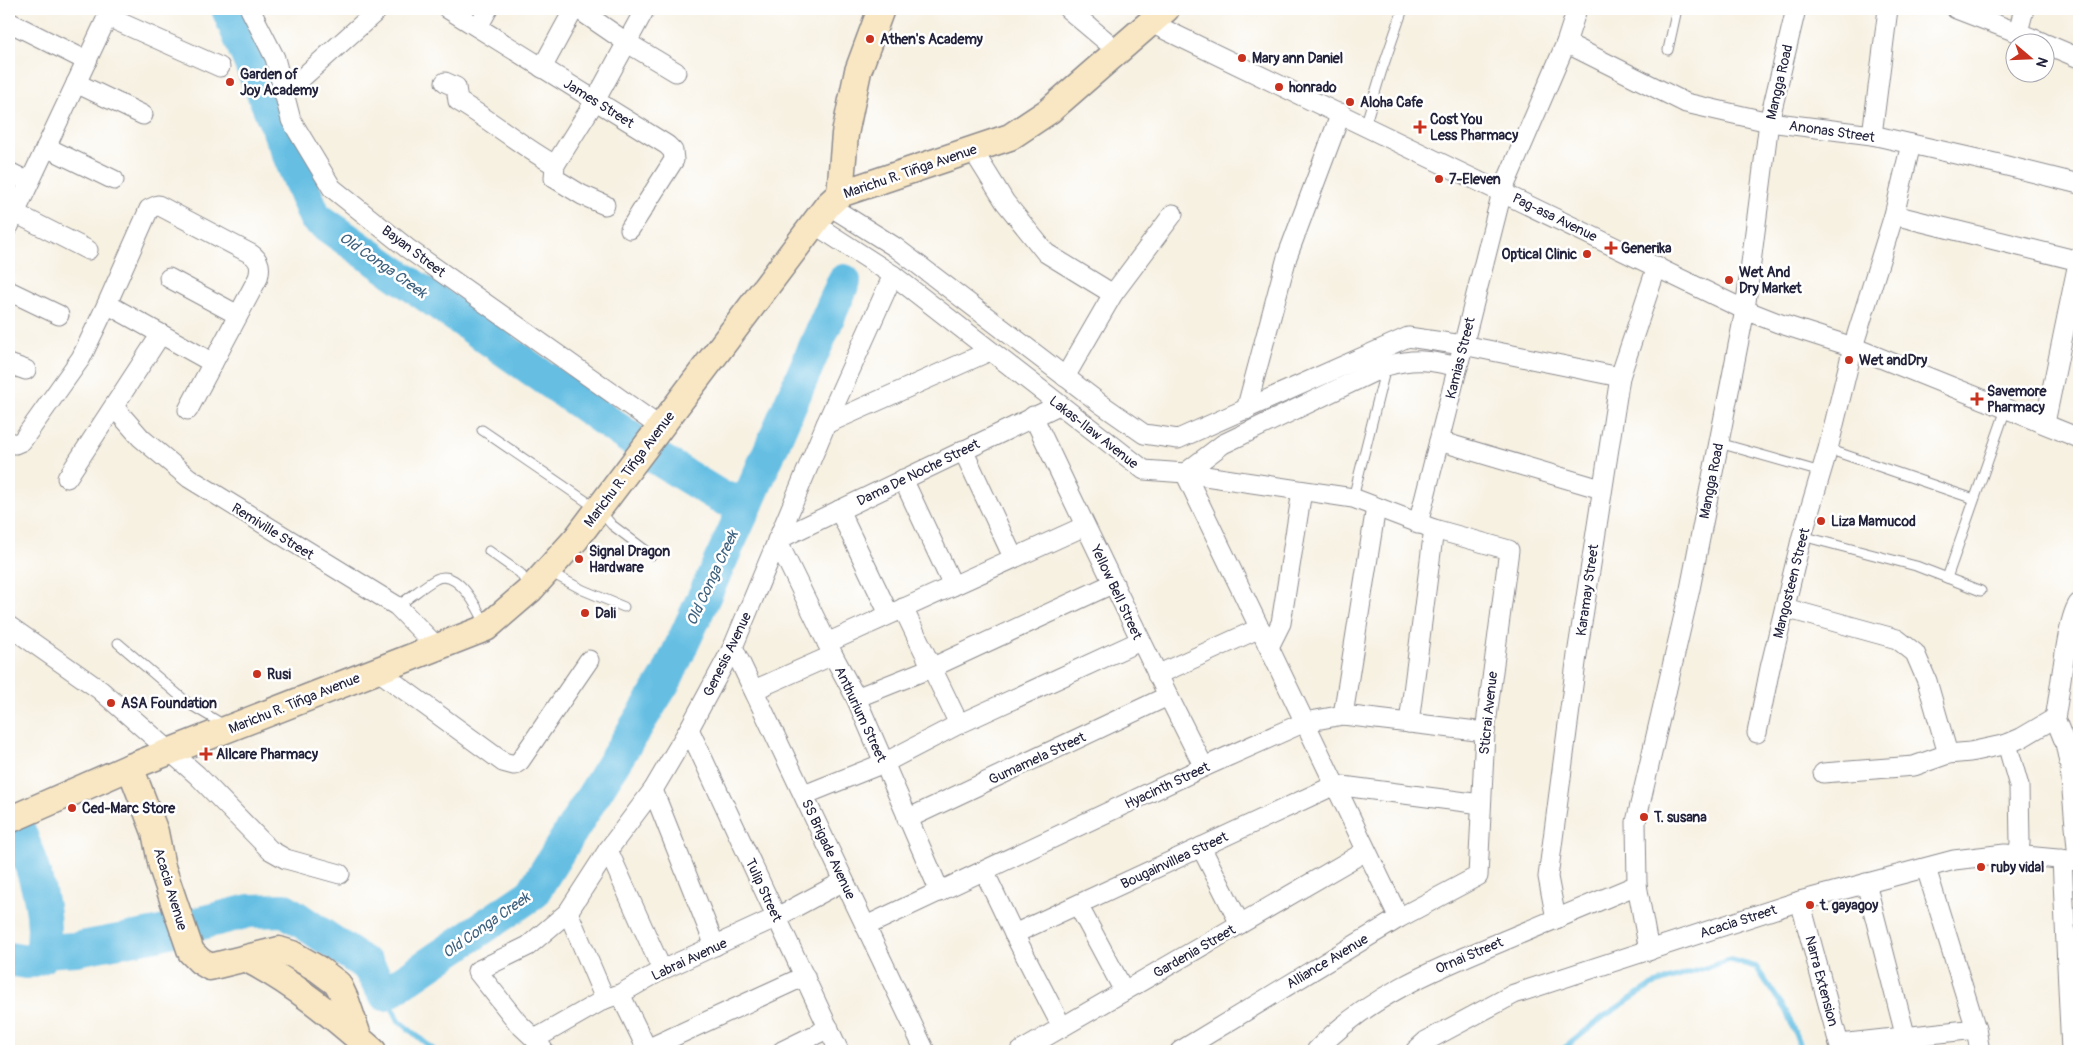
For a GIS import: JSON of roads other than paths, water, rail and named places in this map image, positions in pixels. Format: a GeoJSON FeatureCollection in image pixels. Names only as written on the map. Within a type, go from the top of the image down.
{"type":"FeatureCollection","features":[{"type":"Feature","properties":{"kind":"main road"},"geometry":{"type":"LineString","coordinates":[[827,208],[858,71],[881,9]]}},
{"type":"Feature","properties":{"kind":"main road","name":"Marichu R. Tiñga Avenue"},"geometry":{"type":"LineString","coordinates":[[9,820],[130,767],[486,628],[530,590],[599,510],[827,208],[972,149],[1010,136],[1049,111],[1159,16]]}},
{"type":"Feature","properties":{"kind":"main road","name":"Acacia Avenue"},"geometry":{"type":"LineString","coordinates":[[130,767],[155,832],[162,867],[192,952],[200,961],[210,967],[278,950],[292,954],[318,969],[338,984],[366,1045]]}},
{"type":"Feature","properties":{"kind":"street","name":"Bayan Street"},"geometry":{"type":"LineString","coordinates":[[250,9],[275,58],[291,120],[332,188],[407,248],[660,427]]}},
{"type":"Feature","properties":{"kind":"street"},"geometry":{"type":"LineString","coordinates":[[284,94],[379,9]]}},
{"type":"Feature","properties":{"kind":"street","name":"James Street"},"geometry":{"type":"LineString","coordinates":[[448,9],[667,145],[674,154],[674,160],[630,229]]}},
{"type":"Feature","properties":{"kind":"street"},"geometry":{"type":"LineString","coordinates":[[478,27],[488,9]]}},
{"type":"Feature","properties":{"kind":"street"},"geometry":{"type":"LineString","coordinates":[[542,68],[574,9]]}},
{"type":"Feature","properties":{"kind":"street"},"geometry":{"type":"LineString","coordinates":[[578,9],[626,42],[676,72]]}},
{"type":"Feature","properties":{"kind":"street"},"geometry":{"type":"LineString","coordinates":[[604,205],[582,195],[554,178],[555,165],[595,101],[645,9]]}},
{"type":"Feature","properties":{"kind":"street"},"geometry":{"type":"LineString","coordinates":[[1068,9],[1119,52]]}},
{"type":"Feature","properties":{"kind":"street","name":"Kamias Street"},"geometry":{"type":"LineString","coordinates":[[1410,723],[1426,526],[1439,441],[1502,192],[1566,44],[1577,9]]}},
{"type":"Feature","properties":{"kind":"street","name":"Mangga Road"},"geometry":{"type":"LineString","coordinates":[[1649,951],[1637,885],[1636,822],[1690,589],[1719,443],[1745,310],[1769,122],[1796,9]]}},
{"type":"Feature","properties":{"kind":"street"},"geometry":{"type":"LineString","coordinates":[[1872,135],[1888,9]]}},
{"type":"Feature","properties":{"kind":"street"},"geometry":{"type":"LineString","coordinates":[[1956,9],[2018,32],[2024,9]]}},
{"type":"Feature","properties":{"kind":"street"},"geometry":{"type":"LineString","coordinates":[[88,250],[12,219],[110,13],[220,67]]}},
{"type":"Feature","properties":{"kind":"street","name":"Pag-asa Avenue"},"geometry":{"type":"LineString","coordinates":[[1159,16],[1365,126],[1745,310],[1778,323],[1853,347],[2079,438]]}},
{"type":"Feature","properties":{"kind":"street"},"geometry":{"type":"LineString","coordinates":[[9,22],[86,61]]}},
{"type":"Feature","properties":{"kind":"street","name":"Anonas Street"},"geometry":{"type":"LineString","coordinates":[[1566,44],[1686,103],[1769,122],[1872,135],[2079,184]]}},
{"type":"Feature","properties":{"kind":"street"},"geometry":{"type":"LineString","coordinates":[[2056,48],[2079,58]]}},
{"type":"Feature","properties":{"kind":"street"},"geometry":{"type":"LineString","coordinates":[[445,82],[456,87],[458,101],[485,116],[525,146],[555,165]]}},
{"type":"Feature","properties":{"kind":"street"},"geometry":{"type":"LineString","coordinates":[[76,83],[143,115]]}},
{"type":"Feature","properties":{"kind":"street"},"geometry":{"type":"LineString","coordinates":[[1246,410],[1287,257],[1341,113]]}},
{"type":"Feature","properties":{"kind":"street","name":"Mangosteen Street"},"geometry":{"type":"LineString","coordinates":[[1757,733],[1770,668],[1802,536],[1828,449],[1853,347],[1894,215],[1911,144]]}},
{"type":"Feature","properties":{"kind":"street"},"geometry":{"type":"LineString","coordinates":[[46,147],[114,180]]}},
{"type":"Feature","properties":{"kind":"street"},"geometry":{"type":"LineString","coordinates":[[972,149],[1005,202],[1046,254],[1113,294]]}},
{"type":"Feature","properties":{"kind":"street"},"geometry":{"type":"LineString","coordinates":[[9,172],[29,182]]}},
{"type":"Feature","properties":{"kind":"street"},"geometry":{"type":"LineString","coordinates":[[9,442],[15,444],[22,441],[75,369],[107,304],[149,209],[158,205],[251,254],[258,260],[260,271],[188,410]]}},
{"type":"Feature","properties":{"kind":"street"},"geometry":{"type":"LineString","coordinates":[[827,208],[895,247],[1065,377],[1144,434],[1178,439],[1408,337],[1463,345],[1620,378]]}},
{"type":"Feature","properties":{"kind":"street","name":"Lakas-Ilaw Avenue"},"geometry":{"type":"LineString","coordinates":[[827,208],[893,275],[1144,470],[1185,473],[1354,498],[1426,526],[1508,550]]}},
{"type":"Feature","properties":{"kind":"street"},"geometry":{"type":"LineString","coordinates":[[1065,377],[1113,294],[1173,214]]}},
{"type":"Feature","properties":{"kind":"street"},"geometry":{"type":"LineString","coordinates":[[1894,215],[2079,259],[2044,423]]}},
{"type":"Feature","properties":{"kind":"street","name":"Karamay Street"},"geometry":{"type":"LineString","coordinates":[[1556,919],[1548,877],[1601,489],[1620,378],[1657,266]]}},
{"type":"Feature","properties":{"kind":"street","name":"Genesis Avenue"},"geometry":{"type":"LineString","coordinates":[[540,1045],[518,1023],[477,971],[528,946],[568,912],[608,850],[653,790],[689,729],[733,647],[826,424],[893,275]]}},
{"type":"Feature","properties":{"kind":"street"},"geometry":{"type":"LineString","coordinates":[[169,278],[238,315]]}},
{"type":"Feature","properties":{"kind":"street"},"geometry":{"type":"LineString","coordinates":[[9,291],[59,315]]}},
{"type":"Feature","properties":{"kind":"street"},"geometry":{"type":"LineString","coordinates":[[107,304],[212,363]]}},
{"type":"Feature","properties":{"kind":"street"},"geometry":{"type":"LineString","coordinates":[[68,478],[162,334]]}},
{"type":"Feature","properties":{"kind":"street"},"geometry":{"type":"LineString","coordinates":[[826,424],[990,351]]}},
{"type":"Feature","properties":{"kind":"street"},"geometry":{"type":"LineString","coordinates":[[1398,918],[1185,473],[1223,444],[1386,366],[1408,360],[1439,362],[1458,367]]}},
{"type":"Feature","properties":{"kind":"street","name":"Dama De Noche Street"},"geometry":{"type":"LineString","coordinates":[[777,540],[1059,405]]}},
{"type":"Feature","properties":{"kind":"street","name":"Remiville Street"},"geometry":{"type":"LineString","coordinates":[[114,408],[141,438],[189,478],[397,606],[438,648]]}},
{"type":"Feature","properties":{"kind":"street","name":"Yellow Bell Street"},"geometry":{"type":"LineString","coordinates":[[1033,416],[1157,676],[1204,767]]}},
{"type":"Feature","properties":{"kind":"street"},"geometry":{"type":"LineString","coordinates":[[1439,441],[1601,489]]}},
{"type":"Feature","properties":{"kind":"street"},"geometry":{"type":"LineString","coordinates":[[963,450],[1013,558]]}},
{"type":"Feature","properties":{"kind":"street"},"geometry":{"type":"LineString","coordinates":[[903,479],[953,586]]}},
{"type":"Feature","properties":{"kind":"street"},"geometry":{"type":"LineString","coordinates":[[1269,647],[1281,623],[1302,491]]}},
{"type":"Feature","properties":{"kind":"street"},"geometry":{"type":"LineString","coordinates":[[1343,715],[1376,507]]}},
{"type":"Feature","properties":{"kind":"street"},"geometry":{"type":"LineString","coordinates":[[839,510],[896,611],[931,668],[959,724]]}},
{"type":"Feature","properties":{"kind":"street"},"geometry":{"type":"LineString","coordinates":[[754,690],[896,611],[1085,526]]}},
{"type":"Feature","properties":{"kind":"street","name":"Anthurium Street"},"geometry":{"type":"LineString","coordinates":[[777,540],[856,698],[907,820],[940,892]]}},
{"type":"Feature","properties":{"kind":"street","name":"Sticrai Avenue"},"geometry":{"type":"LineString","coordinates":[[1478,876],[1485,732],[1508,550]]}},
{"type":"Feature","properties":{"kind":"street"},"geometry":{"type":"LineString","coordinates":[[856,698],[931,668],[1114,583]]}},
{"type":"Feature","properties":{"kind":"street"},"geometry":{"type":"LineString","coordinates":[[2070,1051],[2073,860],[2070,768],[2065,743],[2055,718],[2069,627],[2076,606],[2079,603]]}},
{"type":"Feature","properties":{"kind":"street"},"geometry":{"type":"LineString","coordinates":[[1785,608],[1897,639],[1915,653],[1927,682],[1948,754]]}},
{"type":"Feature","properties":{"kind":"street"},"geometry":{"type":"LineString","coordinates":[[9,626],[100,690],[197,775],[270,850],[286,859],[340,874]]}},
{"type":"Feature","properties":{"kind":"street"},"geometry":{"type":"LineString","coordinates":[[1157,676],[1260,628]]}},
{"type":"Feature","properties":{"kind":"street"},"geometry":{"type":"LineString","coordinates":[[804,795],[884,763],[959,724],[1140,641]]}},
{"type":"Feature","properties":{"kind":"street","name":"SS Brigade Avenue"},"geometry":{"type":"LineString","coordinates":[[733,647],[925,1051]]}},
{"type":"Feature","properties":{"kind":"street"},"geometry":{"type":"LineString","coordinates":[[377,670],[503,762],[514,766],[523,757],[589,660]]}},
{"type":"Feature","properties":{"kind":"street","name":"Gumamela Street"},"geometry":{"type":"LineString","coordinates":[[907,820],[1168,696]]}},
{"type":"Feature","properties":{"kind":"street","name":"Hyacinth Street"},"geometry":{"type":"LineString","coordinates":[[866,926],[1204,767],[1305,722],[1343,715],[1485,732]]}},
{"type":"Feature","properties":{"kind":"street"},"geometry":{"type":"LineString","coordinates":[[1823,773],[1914,766],[1948,754],[1970,752],[2007,744],[2055,718]]}},
{"type":"Feature","properties":{"kind":"street","name":"Tulip Street"},"geometry":{"type":"LineString","coordinates":[[689,729],[839,1051]]}},
{"type":"Feature","properties":{"kind":"street"},"geometry":{"type":"LineString","coordinates":[[2007,744],[2019,786],[2020,842],[2018,855]]}},
{"type":"Feature","properties":{"kind":"street"},"geometry":{"type":"LineString","coordinates":[[1335,785],[1481,804]]}},
{"type":"Feature","properties":{"kind":"street","name":"Bougainvillea Street"},"geometry":{"type":"LineString","coordinates":[[1014,934],[1335,785]]}},
{"type":"Feature","properties":{"kind":"street"},"geometry":{"type":"LineString","coordinates":[[653,790],[715,946]]}},
{"type":"Feature","properties":{"kind":"street"},"geometry":{"type":"LineString","coordinates":[[1201,847],[1240,924]]}},
{"type":"Feature","properties":{"kind":"street"},"geometry":{"type":"LineString","coordinates":[[608,850],[662,970]]}},
{"type":"Feature","properties":{"kind":"street","name":"Gardenia Street"},"geometry":{"type":"LineString","coordinates":[[1021,1051],[1366,851]]}},
{"type":"Feature","properties":{"kind":"street","name":"Acacia Street"},"geometry":{"type":"LineString","coordinates":[[1415,1051],[1426,1041],[1514,994],[1800,901],[1954,860],[2004,854],[2073,860]]}},
{"type":"Feature","properties":{"kind":"street"},"geometry":{"type":"LineString","coordinates":[[1926,868],[1976,1029],[1980,1051]]}},
{"type":"Feature","properties":{"kind":"street"},"geometry":{"type":"LineString","coordinates":[[984,871],[1062,1027]]}},
{"type":"Feature","properties":{"kind":"street","name":"Alliance Avenue"},"geometry":{"type":"LineString","coordinates":[[1180,1051],[1398,918],[1478,876]]}},
{"type":"Feature","properties":{"kind":"street","name":"Labrai Avenue"},"geometry":{"type":"LineString","coordinates":[[540,1045],[613,996],[662,970],[777,917],[844,881]]}},
{"type":"Feature","properties":{"kind":"street"},"geometry":{"type":"LineString","coordinates":[[1866,883],[1916,1042]]}},
{"type":"Feature","properties":{"kind":"street","name":"Ornai Street"},"geometry":{"type":"LineString","coordinates":[[1316,1051],[1327,1039],[1359,1014],[1412,981],[1637,885]]}},
{"type":"Feature","properties":{"kind":"street","name":"Narra Extension"},"geometry":{"type":"LineString","coordinates":[[1800,901],[1839,1044],[1916,1042],[1976,1029]]}},
{"type":"Feature","properties":{"kind":"street"},"geometry":{"type":"LineString","coordinates":[[1078,905],[1124,991]]}},
{"type":"Feature","properties":{"kind":"street"},"geometry":{"type":"LineString","coordinates":[[568,912],[613,996],[648,1050],[805,976]]}},
{"type":"Feature","properties":{"kind":"street"},"geometry":{"type":"LineString","coordinates":[[782,1051],[829,1028]]}},
{"type":"Feature","properties":{"kind":"lane"},"geometry":{"type":"LineString","coordinates":[[1365,126],[1403,9]]}},
{"type":"Feature","properties":{"kind":"lane"},"geometry":{"type":"LineString","coordinates":[[1668,50],[1677,9]]}},
{"type":"Feature","properties":{"kind":"lane"},"geometry":{"type":"LineString","coordinates":[[1354,498],[1386,366]]}},
{"type":"Feature","properties":{"kind":"lane"},"geometry":{"type":"LineString","coordinates":[[1947,578],[2006,408]]}},
{"type":"Feature","properties":{"kind":"lane"},"geometry":{"type":"LineString","coordinates":[[482,430],[599,510],[612,524],[652,555]]}},
{"type":"Feature","properties":{"kind":"lane"},"geometry":{"type":"LineString","coordinates":[[1719,443],[1821,472]]}},
{"type":"Feature","properties":{"kind":"lane"},"geometry":{"type":"LineString","coordinates":[[1828,449],[1974,499]]}},
{"type":"Feature","properties":{"kind":"lane"},"geometry":{"type":"LineString","coordinates":[[1802,536],[1916,566],[1981,592]]}},
{"type":"Feature","properties":{"kind":"lane"},"geometry":{"type":"LineString","coordinates":[[489,552],[520,574],[530,590]]}},
{"type":"Feature","properties":{"kind":"lane"},"geometry":{"type":"LineString","coordinates":[[548,570],[583,590],[624,607]]}},
{"type":"Feature","properties":{"kind":"lane"},"geometry":{"type":"LineString","coordinates":[[397,606],[438,578],[449,578],[458,583],[479,609],[486,628]]}},
{"type":"Feature","properties":{"kind":"lane"},"geometry":{"type":"LineString","coordinates":[[118,643],[188,704],[230,728]]}},
{"type":"Feature","properties":{"kind":"waterway","name":"Old Conga Creek"},"geometry":{"type":"LineString","coordinates":[[228,9],[315,217],[636,442]]}},
{"type":"Feature","properties":{"kind":"waterway","name":"Old Conga Creek"},"geometry":{"type":"LineString","coordinates":[[43,951],[76,949],[157,934],[249,911],[285,910],[368,966],[385,994],[532,894],[667,677],[747,503],[844,281]]}},
{"type":"Feature","properties":{"kind":"waterway","name":"Old Conga Creek"},"geometry":{"type":"LineString","coordinates":[[652,455],[722,498],[747,503]]}},
{"type":"Feature","properties":{"kind":"waterway"},"geometry":{"type":"LineString","coordinates":[[9,959],[26,962],[41,957],[44,941],[40,894],[20,833]]}},
{"type":"Feature","properties":{"kind":"waterway"},"geometry":{"type":"LineString","coordinates":[[1561,1051],[1603,1017],[1652,985],[1730,960],[1756,967],[1786,1011],[1800,1046],[1804,1051]]}},
{"type":"Feature","properties":{"kind":"waterway"},"geometry":{"type":"LineString","coordinates":[[385,994],[399,1021],[435,1051]]}},
{"type":"Feature","properties":{"kind":"place","name":"Athen's Academy"},"geometry":{"type":"Point","coordinates":[870,39]}},
{"type":"Feature","properties":{"kind":"place","name":"Mary ann Daniel"},"geometry":{"type":"Point","coordinates":[1242,58]}},
{"type":"Feature","properties":{"kind":"place","name":"Garden of Joy Academy"},"geometry":{"type":"Point","coordinates":[230,82]}},
{"type":"Feature","properties":{"kind":"place","name":"honrado"},"geometry":{"type":"Point","coordinates":[1279,87]}},
{"type":"Feature","properties":{"kind":"place","name":"Aloha Cafe"},"geometry":{"type":"Point","coordinates":[1350,102]}},
{"type":"Feature","properties":{"kind":"place","name":"Cost You Less Pharmacy"},"geometry":{"type":"Point","coordinates":[1420,127]}},
{"type":"Feature","properties":{"kind":"place","name":"7-Eleven"},"geometry":{"type":"Point","coordinates":[1439,179]}},
{"type":"Feature","properties":{"kind":"place","name":"Generika"},"geometry":{"type":"Point","coordinates":[1611,248]}},
{"type":"Feature","properties":{"kind":"place","name":"Optical Clinic"},"geometry":{"type":"Point","coordinates":[1587,254]}},
{"type":"Feature","properties":{"kind":"place","name":"Wet And Dry Market"},"geometry":{"type":"Point","coordinates":[1729,280]}},
{"type":"Feature","properties":{"kind":"place","name":"Wet andDry"},"geometry":{"type":"Point","coordinates":[1849,360]}},
{"type":"Feature","properties":{"kind":"place","name":"Savemore Pharmacy"},"geometry":{"type":"Point","coordinates":[1977,399]}},
{"type":"Feature","properties":{"kind":"place","name":"Liza Mamucod"},"geometry":{"type":"Point","coordinates":[1821,521]}},
{"type":"Feature","properties":{"kind":"place","name":"Signal Dragon Hardware"},"geometry":{"type":"Point","coordinates":[579,559]}},
{"type":"Feature","properties":{"kind":"place","name":"Dali"},"geometry":{"type":"Point","coordinates":[585,613]}},
{"type":"Feature","properties":{"kind":"place","name":"Rusi"},"geometry":{"type":"Point","coordinates":[257,674]}},
{"type":"Feature","properties":{"kind":"place","name":"ASA Foundation"},"geometry":{"type":"Point","coordinates":[111,703]}},
{"type":"Feature","properties":{"kind":"place","name":"Allcare Pharmacy"},"geometry":{"type":"Point","coordinates":[206,754]}},
{"type":"Feature","properties":{"kind":"place","name":"Ced-Marc Store"},"geometry":{"type":"Point","coordinates":[72,808]}},
{"type":"Feature","properties":{"kind":"place","name":"T. susana"},"geometry":{"type":"Point","coordinates":[1644,817]}},
{"type":"Feature","properties":{"kind":"place","name":"ruby vidal"},"geometry":{"type":"Point","coordinates":[1981,867]}},
{"type":"Feature","properties":{"kind":"place","name":"t. gayagoy"},"geometry":{"type":"Point","coordinates":[1810,905]}}]}
